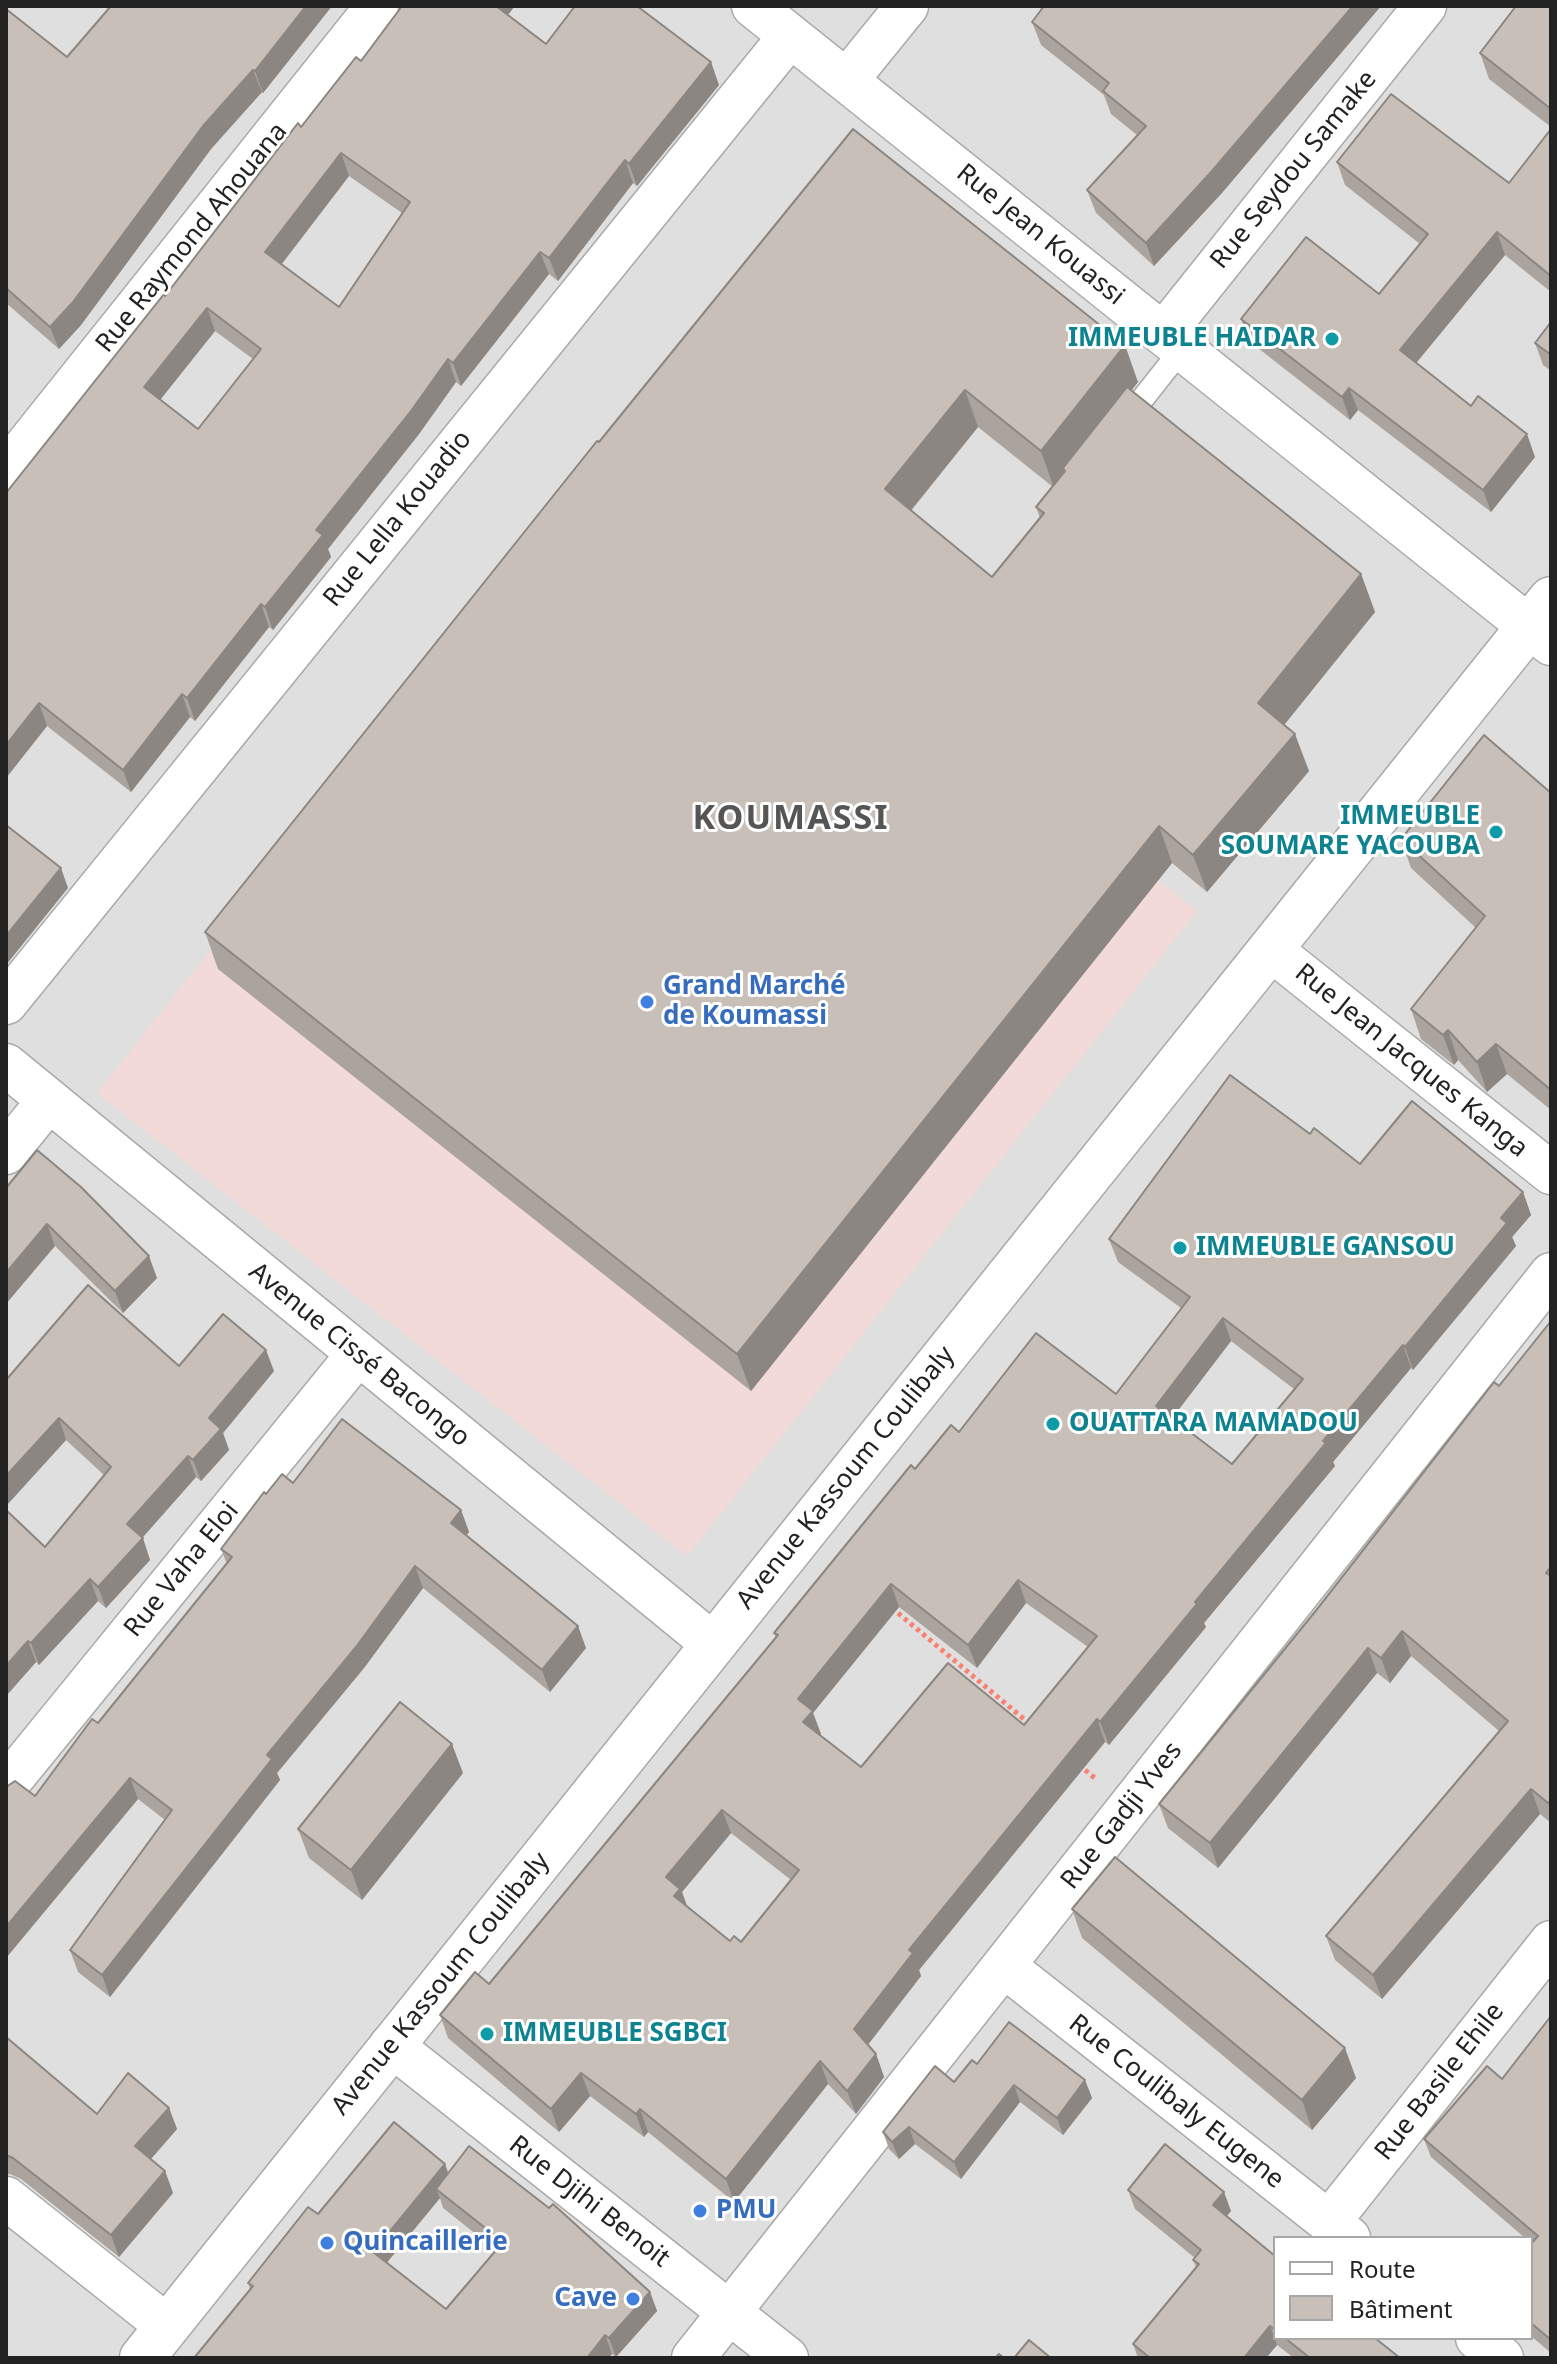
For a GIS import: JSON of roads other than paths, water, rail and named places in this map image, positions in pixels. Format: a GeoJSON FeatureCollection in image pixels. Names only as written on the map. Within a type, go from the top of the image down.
{"type":"FeatureCollection","features":[{"type":"Feature","properties":{"kind":"street","name":"Rue Raymond Ahouana"},"geometry":{"type":"LineString","coordinates":[[6,471],[377,6]]}},
{"type":"Feature","properties":{"kind":"street","name":"Rue Jean Kouassi"},"geometry":{"type":"LineString","coordinates":[[753,6],[1172,341],[1544,623]]}},
{"type":"Feature","properties":{"kind":"street"},"geometry":{"type":"LineString","coordinates":[[847,80],[907,6]]}},
{"type":"Feature","properties":{"kind":"street","name":"Rue Seydou Samake"},"geometry":{"type":"LineString","coordinates":[[1172,341],[1425,6]]}},
{"type":"Feature","properties":{"kind":"street","name":"Rue Lella Kouadio"},"geometry":{"type":"LineString","coordinates":[[6,1003],[790,36]]}},
{"type":"Feature","properties":{"kind":"street","name":"Avenue Kassoum Coulibaly"},"geometry":{"type":"LineString","coordinates":[[154,2342],[1270,949],[1544,623]]}},
{"type":"Feature","properties":{"kind":"street","name":"Rue Jean Jacques Kanga"},"geometry":{"type":"LineString","coordinates":[[1270,949],[1551,1173]]}},
{"type":"Feature","properties":{"kind":"street","name":"Avenue Cissé Bacongo"},"geometry":{"type":"LineString","coordinates":[[6,1065],[713,1644]]}},
{"type":"Feature","properties":{"kind":"street"},"geometry":{"type":"LineString","coordinates":[[6,1153],[49,1100]]}},
{"type":"Feature","properties":{"kind":"street","name":"Rue Gadji Yves"},"geometry":{"type":"LineString","coordinates":[[693,2358],[1551,1274]]}},
{"type":"Feature","properties":{"kind":"street","name":"Rue Vaha Eloi"},"geometry":{"type":"LineString","coordinates":[[6,1786],[358,1354]]}},
{"type":"Feature","properties":{"kind":"street","name":"Rue Basile Ehile"},"geometry":{"type":"LineString","coordinates":[[1339,2230],[1551,1942]]}},
{"type":"Feature","properties":{"kind":"street","name":"Rue Coulibaly Eugene"},"geometry":{"type":"LineString","coordinates":[[1004,1966],[1339,2230]]}},
{"type":"Feature","properties":{"kind":"street","name":"Rue Djihi Benoit"},"geometry":{"type":"LineString","coordinates":[[391,2045],[787,2358]]}},
{"type":"Feature","properties":{"kind":"street"},"geometry":{"type":"LineString","coordinates":[[6,2198],[154,2342]]}},
{"type":"Feature","properties":{"kind":"street"},"geometry":{"type":"LineString","coordinates":[[1480,2340],[1502,2358]]}},
{"type":"Feature","properties":{"kind":"lane"},"geometry":{"type":"LineString","coordinates":[[1116,433],[1172,341]]}},
{"type":"Feature","properties":{"kind":"place","name":"IMMEUBLE HAIDAR"},"geometry":{"type":"Point","coordinates":[1332,339]}},
{"type":"Feature","properties":{"kind":"place","name":"IMMEUBLE SOUMARE YACOUBA"},"geometry":{"type":"Point","coordinates":[1496,832]}},
{"type":"Feature","properties":{"kind":"place","name":"Grand Marché de Koumassi"},"geometry":{"type":"Point","coordinates":[647,1002]}},
{"type":"Feature","properties":{"kind":"place","name":"IMMEUBLE GANSOU"},"geometry":{"type":"Point","coordinates":[1180,1248]}},
{"type":"Feature","properties":{"kind":"place","name":"OUATTARA MAMADOU"},"geometry":{"type":"Point","coordinates":[1053,1424]}},
{"type":"Feature","properties":{"kind":"place","name":"IMMEUBLE SGBCI"},"geometry":{"type":"Point","coordinates":[487,2034]}},
{"type":"Feature","properties":{"kind":"place","name":"PMU"},"geometry":{"type":"Point","coordinates":[700,2211]}},
{"type":"Feature","properties":{"kind":"place","name":"Quincaillerie"},"geometry":{"type":"Point","coordinates":[327,2243]}},
{"type":"Feature","properties":{"kind":"place","name":"Cave"},"geometry":{"type":"Point","coordinates":[633,2299]}},
{"type":"Feature","properties":{"kind":"district","name":"KOUMASSI"},"geometry":{"type":"Point","coordinates":[791,819]}}]}
